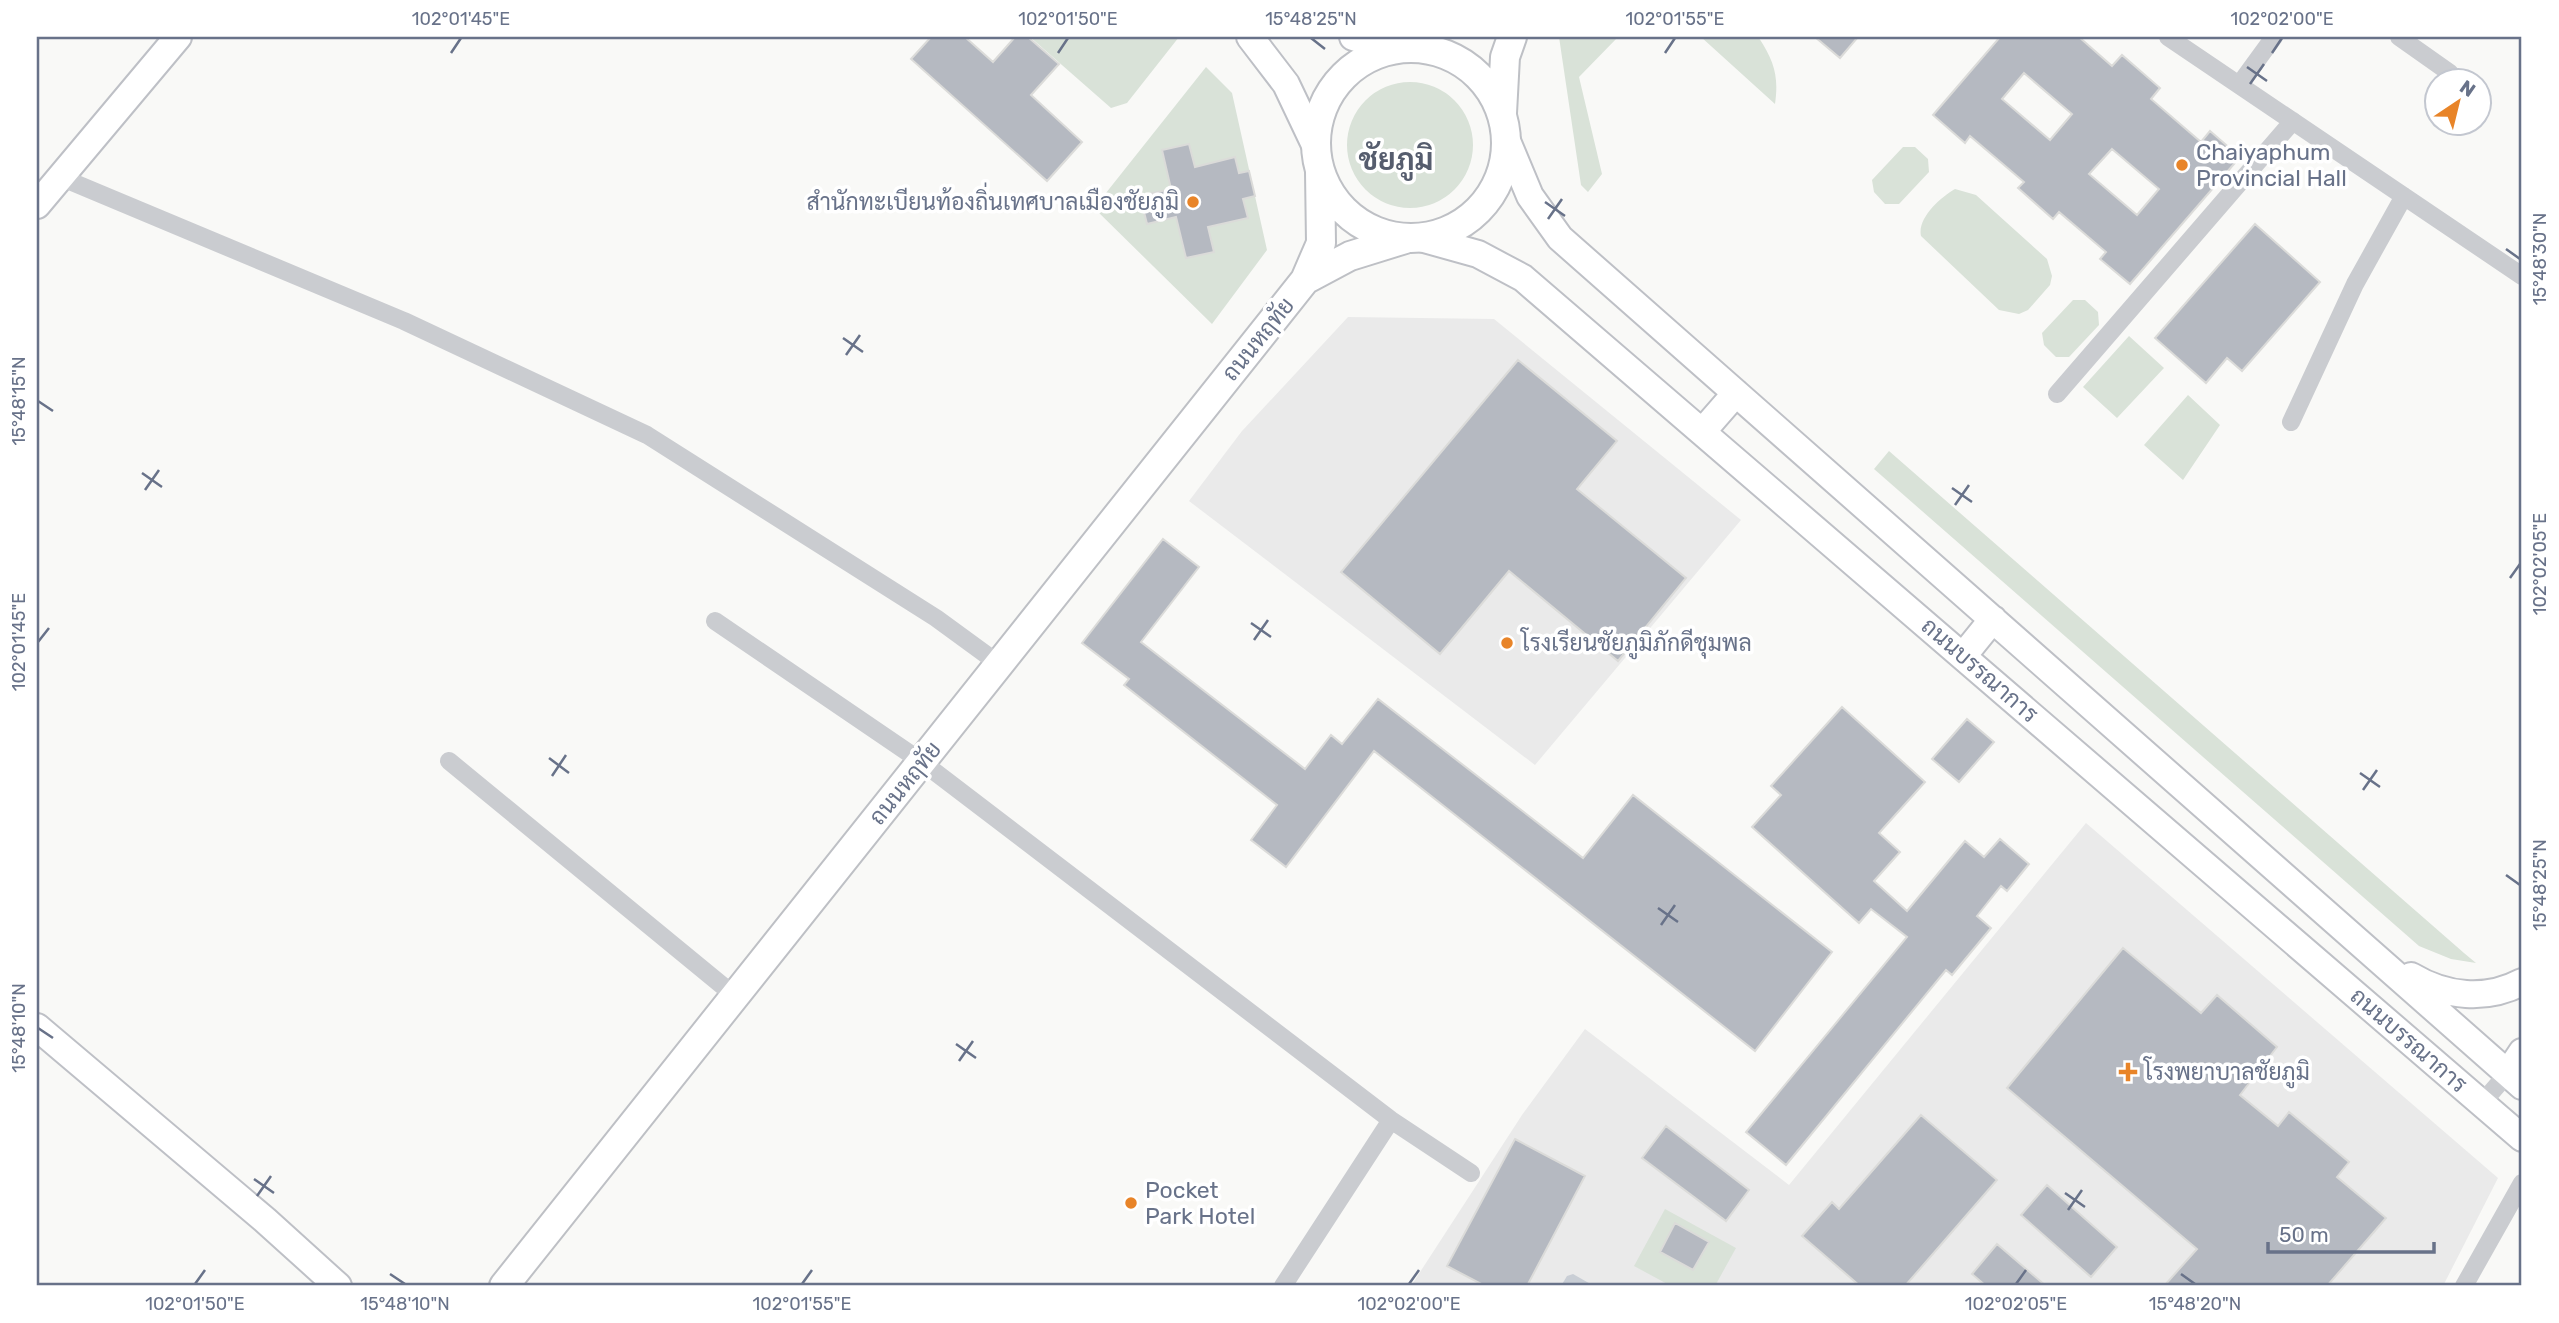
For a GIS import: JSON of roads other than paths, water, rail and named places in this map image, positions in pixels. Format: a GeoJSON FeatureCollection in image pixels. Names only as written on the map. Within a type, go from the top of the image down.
{"type":"FeatureCollection","features":[{"type":"Feature","properties":{"kind":"main road"},"geometry":{"type":"LineString","coordinates":[[1456,37],[1363,60],[1343,75],[1328,95],[1318,118],[1318,159],[1332,196],[1350,216],[1377,232],[1412,238],[1438,235],[1466,222],[1489,200],[1503,172],[1507,141],[1502,113],[1505,57],[1513,37]]}},
{"type":"Feature","properties":{"kind":"main road"},"geometry":{"type":"LineString","coordinates":[[1403,48],[1444,53],[1469,67],[1489,87],[1502,113]]}},
{"type":"Feature","properties":{"kind":"main road","name":"ถนนหฤทัย"},"geometry":{"type":"LineString","coordinates":[[504,1286],[1305,280],[1321,243],[1318,159]]}},
{"type":"Feature","properties":{"kind":"main road","name":"ถนนหฤทัย"},"geometry":{"type":"LineString","coordinates":[[1305,280],[1350,256],[1412,238]]}},
{"type":"Feature","properties":{"kind":"street"},"geometry":{"type":"LineString","coordinates":[[37,205],[178,37]]}},
{"type":"Feature","properties":{"kind":"street"},"geometry":{"type":"LineString","coordinates":[[1250,37],[1286,84],[1318,159]]}},
{"type":"Feature","properties":{"kind":"street"},"geometry":{"type":"LineString","coordinates":[[1353,37],[1403,48]]}},
{"type":"Feature","properties":{"kind":"street"},"geometry":{"type":"LineString","coordinates":[[2168,37],[2522,276]]}},
{"type":"Feature","properties":{"kind":"street"},"geometry":{"type":"LineString","coordinates":[[2239,85],[2274,37]]}},
{"type":"Feature","properties":{"kind":"street"},"geometry":{"type":"LineString","coordinates":[[2399,37],[2440,66]]}},
{"type":"Feature","properties":{"kind":"street"},"geometry":{"type":"LineString","coordinates":[[2057,394],[2293,121]]}},
{"type":"Feature","properties":{"kind":"street","name":"ถนนบรรณาการ"},"geometry":{"type":"LineString","coordinates":[[1507,141],[1530,196],[1560,238],[2370,951],[2517,1070]]}},
{"type":"Feature","properties":{"kind":"street"},"geometry":{"type":"LineString","coordinates":[[60,177],[404,321],[647,435],[936,618],[999,664]]}},
{"type":"Feature","properties":{"kind":"street"},"geometry":{"type":"LineString","coordinates":[[2291,422],[2355,284],[2404,196]]}},
{"type":"Feature","properties":{"kind":"street","name":"ถนนบรรณาการ"},"geometry":{"type":"LineString","coordinates":[[1412,238],[1478,254],[1523,278],[2522,1138]]}},
{"type":"Feature","properties":{"kind":"street"},"geometry":{"type":"LineString","coordinates":[[1702,432],[1736,393]]}},
{"type":"Feature","properties":{"kind":"street"},"geometry":{"type":"LineString","coordinates":[[1963,656],[1993,619]]}},
{"type":"Feature","properties":{"kind":"street"},"geometry":{"type":"LineString","coordinates":[[715,621],[922,762],[1391,1120],[1471,1174]]}},
{"type":"Feature","properties":{"kind":"street"},"geometry":{"type":"LineString","coordinates":[[449,761],[735,996]]}},
{"type":"Feature","properties":{"kind":"street"},"geometry":{"type":"LineString","coordinates":[[2284,932],[2312,900]]}},
{"type":"Feature","properties":{"kind":"street"},"geometry":{"type":"LineString","coordinates":[[2370,951],[2424,984],[2454,993],[2476,995],[2504,992],[2522,982]]}},
{"type":"Feature","properties":{"kind":"street"},"geometry":{"type":"LineString","coordinates":[[40,1035],[265,1220],[338,1286]]}},
{"type":"Feature","properties":{"kind":"street"},"geometry":{"type":"LineString","coordinates":[[2482,1102],[2517,1070]]}},
{"type":"Feature","properties":{"kind":"street"},"geometry":{"type":"LineString","coordinates":[[1283,1286],[1391,1120]]}},
{"type":"Feature","properties":{"kind":"street"},"geometry":{"type":"LineString","coordinates":[[2465,1286],[2522,1183]]}},
{"type":"Feature","properties":{"kind":"place","name":"Chaiyaphum Provincial Hall"},"geometry":{"type":"Point","coordinates":[2182,165]}},
{"type":"Feature","properties":{"kind":"place","name":"สำนักทะเบียนท้องถิ่นเทศบาลเมืองชัยภูมิ"},"geometry":{"type":"Point","coordinates":[1193,202]}},
{"type":"Feature","properties":{"kind":"place","name":"โรงเรียนชัยภูมิภักดีชุมพล"},"geometry":{"type":"Point","coordinates":[1507,643]}},
{"type":"Feature","properties":{"kind":"place","name":"โรงพยาบาลชัยภูมิ"},"geometry":{"type":"Point","coordinates":[2128,1072]}},
{"type":"Feature","properties":{"kind":"place","name":"Pocket Park Hotel"},"geometry":{"type":"Point","coordinates":[1131,1203]}},
{"type":"Feature","properties":{"kind":"district","name":"ชัยภูมิ"},"geometry":{"type":"Point","coordinates":[1396,160]}}]}
